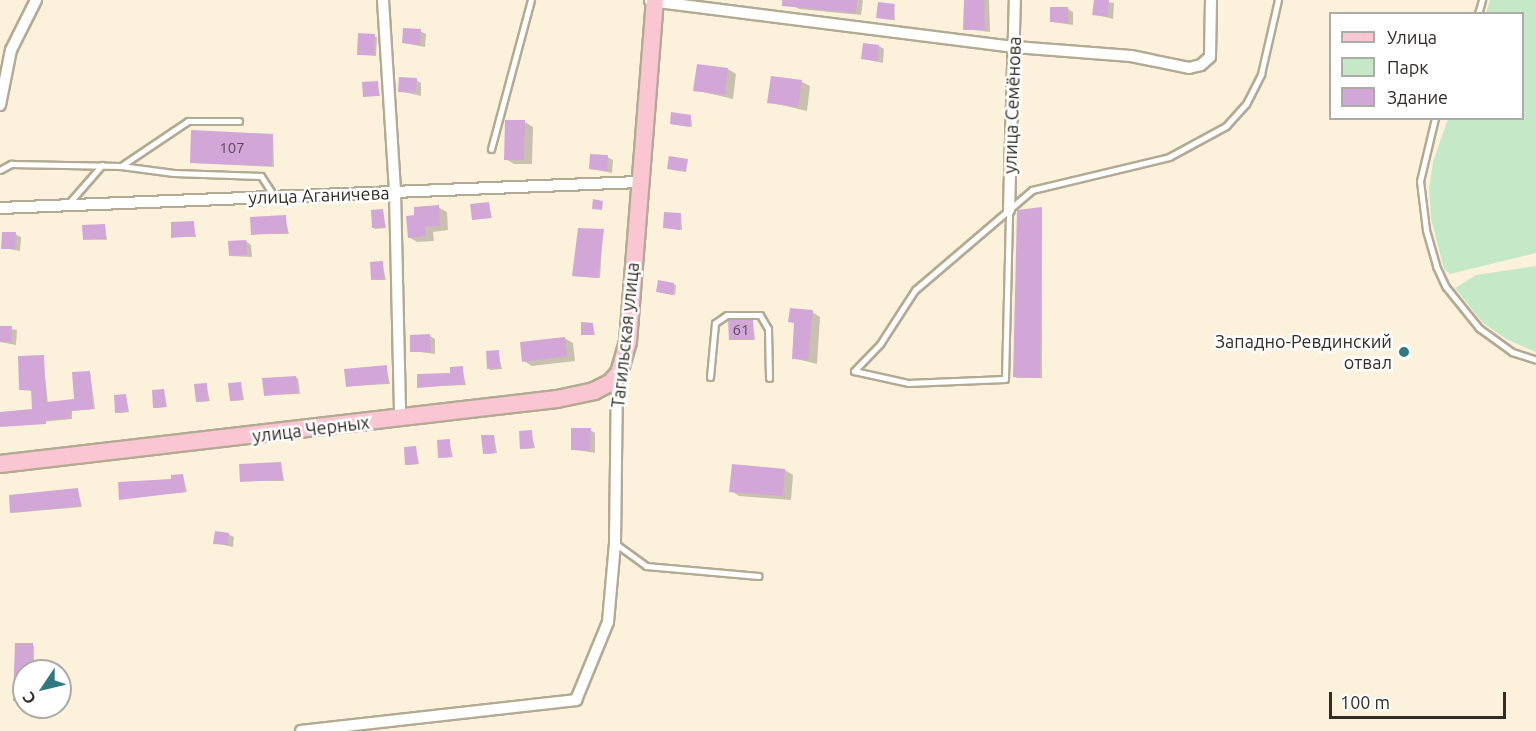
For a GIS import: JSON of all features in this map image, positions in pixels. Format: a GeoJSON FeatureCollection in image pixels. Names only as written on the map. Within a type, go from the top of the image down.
{"type":"FeatureCollection","features":[{"type":"Feature","properties":{"kind":"main road","name":"Тагильская улица"},"geometry":{"type":"LineString","coordinates":[[617,378],[628,342],[652,0]]}},
{"type":"Feature","properties":{"kind":"main road","name":"улица Черных"},"geometry":{"type":"LineString","coordinates":[[0,464],[400,419],[587,393],[617,378]]}},
{"type":"Feature","properties":{"kind":"street"},"geometry":{"type":"LineString","coordinates":[[0,105],[11,50],[36,0]]}},
{"type":"Feature","properties":{"kind":"street"},"geometry":{"type":"LineString","coordinates":[[382,0],[395,191],[400,419]]}},
{"type":"Feature","properties":{"kind":"street"},"geometry":{"type":"LineString","coordinates":[[652,0],[1015,47],[1131,56],[1189,68],[1201,65],[1212,49],[1211,0]]}},
{"type":"Feature","properties":{"kind":"street","name":"улица Семёнова"},"geometry":{"type":"LineString","coordinates":[[1009,210],[1015,0]]}},
{"type":"Feature","properties":{"kind":"street","name":"улица Аганичева"},"geometry":{"type":"LineString","coordinates":[[0,208],[638,182]]}},
{"type":"Feature","properties":{"kind":"street","name":"Тагильская улица"},"geometry":{"type":"LineString","coordinates":[[301,731],[576,700],[608,622],[615,543],[617,378]]}},
{"type":"Feature","properties":{"kind":"lane"},"geometry":{"type":"LineString","coordinates":[[491,149],[531,0]]}},
{"type":"Feature","properties":{"kind":"lane"},"geometry":{"type":"LineString","coordinates":[[1009,210],[1005,379],[908,383],[854,370],[880,344],[915,290],[1032,190],[1169,157],[1226,126],[1246,104],[1261,74],[1278,0]]}},
{"type":"Feature","properties":{"kind":"lane"},"geometry":{"type":"LineString","coordinates":[[1435,120],[1420,181],[1426,230],[1436,266],[1446,287],[1479,328],[1512,352],[1536,360]]}},
{"type":"Feature","properties":{"kind":"lane"},"geometry":{"type":"LineString","coordinates":[[121,166],[188,121],[239,121]]}},
{"type":"Feature","properties":{"kind":"lane"},"geometry":{"type":"LineString","coordinates":[[0,170],[11,164],[102,165],[174,173],[261,176],[274,196]]}},
{"type":"Feature","properties":{"kind":"lane"},"geometry":{"type":"LineString","coordinates":[[67,205],[102,165]]}},
{"type":"Feature","properties":{"kind":"lane"},"geometry":{"type":"LineString","coordinates":[[710,377],[715,323],[727,315],[760,315],[768,329],[769,378]]}},
{"type":"Feature","properties":{"kind":"lane"},"geometry":{"type":"LineString","coordinates":[[615,543],[646,566],[759,576]]}},
{"type":"Feature","properties":{"kind":"green space"},"geometry":{"type":"Polygon","coordinates":[[[1490,0],[1536,0],[1536,253],[1450,274],[1444,269],[1431,219],[1429,188],[1433,162],[1448,120],[1524,120],[1524,12],[1486,12],[1490,0]]]}},
{"type":"Feature","properties":{"kind":"green space"},"geometry":{"type":"Polygon","coordinates":[[[1536,266],[1536,352],[1506,339],[1482,322],[1455,288],[1476,275],[1536,266]]]}},
{"type":"Feature","properties":{"kind":"building"},"geometry":{"type":"Polygon","coordinates":[[[782,0],[857,0],[856,13],[782,6],[782,0]]]}},
{"type":"Feature","properties":{"kind":"building"},"geometry":{"type":"Polygon","coordinates":[[[964,0],[984,0],[985,30],[963,30],[964,0]]]}},
{"type":"Feature","properties":{"kind":"building"},"geometry":{"type":"Polygon","coordinates":[[[1094,0],[1109,0],[1108,17],[1092,15],[1094,0]]]}},
{"type":"Feature","properties":{"kind":"building"},"geometry":{"type":"Polygon","coordinates":[[[878,2],[895,4],[893,20],[876,18],[878,2]]]}},
{"type":"Feature","properties":{"kind":"building"},"geometry":{"type":"Polygon","coordinates":[[[1050,7],[1068,7],[1068,23],[1050,22],[1050,7]]]}},
{"type":"Feature","properties":{"kind":"building"},"geometry":{"type":"Polygon","coordinates":[[[403,28],[421,29],[420,45],[402,43],[403,28]]]}},
{"type":"Feature","properties":{"kind":"building"},"geometry":{"type":"Polygon","coordinates":[[[358,33],[375,34],[374,55],[357,55],[358,33]]]}},
{"type":"Feature","properties":{"kind":"building"},"geometry":{"type":"Polygon","coordinates":[[[863,43],[879,45],[878,61],[861,59],[863,43]]]}},
{"type":"Feature","properties":{"kind":"building"},"geometry":{"type":"Polygon","coordinates":[[[697,64],[728,68],[725,95],[693,91],[697,64]]]}},
{"type":"Feature","properties":{"kind":"building"},"geometry":{"type":"Polygon","coordinates":[[[771,76],[802,80],[798,107],[767,103],[771,76]]]}},
{"type":"Feature","properties":{"kind":"building"},"geometry":{"type":"Polygon","coordinates":[[[399,77],[417,78],[416,93],[398,92],[399,77]]]}},
{"type":"Feature","properties":{"kind":"building"},"geometry":{"type":"Polygon","coordinates":[[[378,81],[379,96],[363,97],[362,82],[378,81]]]}},
{"type":"Feature","properties":{"kind":"building"},"geometry":{"type":"Polygon","coordinates":[[[671,112],[691,115],[690,127],[670,124],[671,112]]]}},
{"type":"Feature","properties":{"kind":"building"},"geometry":{"type":"Polygon","coordinates":[[[505,120],[525,120],[524,160],[504,160],[505,120]]]}},
{"type":"Feature","properties":{"kind":"building"},"geometry":{"type":"Polygon","coordinates":[[[191,130],[273,134],[272,166],[190,163],[191,130]]]}},
{"type":"Feature","properties":{"kind":"building"},"geometry":{"type":"Polygon","coordinates":[[[590,154],[608,155],[607,171],[589,169],[590,154]]]}},
{"type":"Feature","properties":{"kind":"building"},"geometry":{"type":"Polygon","coordinates":[[[669,156],[688,159],[686,172],[667,169],[669,156]]]}},
{"type":"Feature","properties":{"kind":"building"},"geometry":{"type":"Polygon","coordinates":[[[593,199],[603,201],[602,210],[592,209],[593,199]]]}},
{"type":"Feature","properties":{"kind":"building"},"geometry":{"type":"Polygon","coordinates":[[[489,202],[491,218],[472,220],[470,204],[489,202]]]}},
{"type":"Feature","properties":{"kind":"building"},"geometry":{"type":"Polygon","coordinates":[[[439,205],[440,226],[425,227],[426,236],[408,238],[406,216],[414,215],[414,207],[439,205]]]}},
{"type":"Feature","properties":{"kind":"building"},"geometry":{"type":"Polygon","coordinates":[[[1042,207],[1040,378],[1013,377],[1017,210],[1042,207]]]}},
{"type":"Feature","properties":{"kind":"building"},"geometry":{"type":"Polygon","coordinates":[[[383,209],[385,227],[372,228],[371,210],[383,209]]]}},
{"type":"Feature","properties":{"kind":"building"},"geometry":{"type":"Polygon","coordinates":[[[664,212],[681,213],[680,230],[663,228],[664,212]]]}},
{"type":"Feature","properties":{"kind":"building"},"geometry":{"type":"Polygon","coordinates":[[[286,215],[287,233],[251,235],[250,217],[286,215]]]}},
{"type":"Feature","properties":{"kind":"building"},"geometry":{"type":"Polygon","coordinates":[[[194,221],[195,236],[171,238],[171,222],[194,221]]]}},
{"type":"Feature","properties":{"kind":"building"},"geometry":{"type":"Polygon","coordinates":[[[105,224],[106,239],[83,240],[82,225],[105,224]]]}},
{"type":"Feature","properties":{"kind":"building"},"geometry":{"type":"Polygon","coordinates":[[[578,228],[604,229],[598,278],[572,276],[578,228]]]}},
{"type":"Feature","properties":{"kind":"building"},"geometry":{"type":"Polygon","coordinates":[[[2,232],[16,232],[15,249],[1,249],[2,232]]]}},
{"type":"Feature","properties":{"kind":"building"},"geometry":{"type":"Polygon","coordinates":[[[246,240],[247,255],[229,256],[228,241],[246,240]]]}},
{"type":"Feature","properties":{"kind":"building"},"geometry":{"type":"Polygon","coordinates":[[[383,261],[384,279],[371,280],[370,262],[383,261]]]}},
{"type":"Feature","properties":{"kind":"building"},"geometry":{"type":"Polygon","coordinates":[[[658,280],[674,283],[673,295],[656,292],[658,280]]]}},
{"type":"Feature","properties":{"kind":"building"},"geometry":{"type":"Polygon","coordinates":[[[790,308],[813,310],[808,360],[792,359],[794,323],[788,322],[790,308]]]}},
{"type":"Feature","properties":{"kind":"building"},"geometry":{"type":"Polygon","coordinates":[[[728,320],[753,320],[753,340],[729,340],[728,320]]]}},
{"type":"Feature","properties":{"kind":"building"},"geometry":{"type":"Polygon","coordinates":[[[581,322],[593,323],[593,335],[581,335],[581,322]]]}},
{"type":"Feature","properties":{"kind":"building"},"geometry":{"type":"Polygon","coordinates":[[[0,326],[12,326],[11,342],[0,342],[0,326]]]}},
{"type":"Feature","properties":{"kind":"building"},"geometry":{"type":"Polygon","coordinates":[[[430,334],[431,352],[410,352],[410,335],[430,334]]]}},
{"type":"Feature","properties":{"kind":"building"},"geometry":{"type":"Polygon","coordinates":[[[565,337],[567,356],[522,362],[520,342],[565,337]]]}},
{"type":"Feature","properties":{"kind":"building"},"geometry":{"type":"Polygon","coordinates":[[[499,350],[500,368],[487,369],[486,351],[499,350]]]}},
{"type":"Feature","properties":{"kind":"building"},"geometry":{"type":"Polygon","coordinates":[[[44,355],[46,402],[74,399],[72,372],[90,371],[93,409],[70,411],[70,418],[46,420],[46,424],[0,427],[0,412],[32,409],[31,390],[19,390],[18,356],[44,355]]]}},
{"type":"Feature","properties":{"kind":"building"},"geometry":{"type":"Polygon","coordinates":[[[387,365],[388,383],[346,387],[344,369],[387,365]]]}},
{"type":"Feature","properties":{"kind":"building"},"geometry":{"type":"Polygon","coordinates":[[[463,366],[464,384],[417,388],[417,374],[450,373],[450,367],[463,366]]]}},
{"type":"Feature","properties":{"kind":"building"},"geometry":{"type":"Polygon","coordinates":[[[296,376],[298,393],[264,396],[262,378],[296,376]]]}},
{"type":"Feature","properties":{"kind":"building"},"geometry":{"type":"Polygon","coordinates":[[[241,382],[242,400],[230,401],[228,383],[241,382]]]}},
{"type":"Feature","properties":{"kind":"building"},"geometry":{"type":"Polygon","coordinates":[[[207,383],[208,401],[196,402],[194,384],[207,383]]]}},
{"type":"Feature","properties":{"kind":"building"},"geometry":{"type":"Polygon","coordinates":[[[164,389],[166,407],[153,408],[152,390],[164,389]]]}},
{"type":"Feature","properties":{"kind":"building"},"geometry":{"type":"Polygon","coordinates":[[[126,394],[128,412],[115,413],[114,395],[126,394]]]}},
{"type":"Feature","properties":{"kind":"building"},"geometry":{"type":"Polygon","coordinates":[[[571,428],[591,428],[590,451],[571,450],[571,428]]]}},
{"type":"Feature","properties":{"kind":"building"},"geometry":{"type":"Polygon","coordinates":[[[532,430],[533,448],[520,449],[519,431],[532,430]]]}},
{"type":"Feature","properties":{"kind":"building"},"geometry":{"type":"Polygon","coordinates":[[[481,435],[494,435],[495,453],[483,454],[481,435]]]}},
{"type":"Feature","properties":{"kind":"building"},"geometry":{"type":"Polygon","coordinates":[[[450,439],[451,457],[438,458],[437,440],[450,439]]]}},
{"type":"Feature","properties":{"kind":"building"},"geometry":{"type":"Polygon","coordinates":[[[416,446],[418,464],[405,465],[404,447],[416,446]]]}},
{"type":"Feature","properties":{"kind":"building"},"geometry":{"type":"Polygon","coordinates":[[[281,462],[283,480],[240,482],[239,464],[281,462]]]}},
{"type":"Feature","properties":{"kind":"building"},"geometry":{"type":"Polygon","coordinates":[[[732,464],[785,469],[783,496],[729,492],[732,464]]]}},
{"type":"Feature","properties":{"kind":"building"},"geometry":{"type":"Polygon","coordinates":[[[183,474],[185,492],[119,500],[118,482],[171,479],[171,475],[183,474]]]}},
{"type":"Feature","properties":{"kind":"building"},"geometry":{"type":"Polygon","coordinates":[[[78,488],[80,506],[10,513],[9,495],[78,488]]]}},
{"type":"Feature","properties":{"kind":"building"},"geometry":{"type":"Polygon","coordinates":[[[215,531],[229,533],[228,545],[213,544],[215,531]]]}},
{"type":"Feature","properties":{"kind":"building"},"geometry":{"type":"Polygon","coordinates":[[[15,643],[33,643],[32,659],[14,659],[15,643]]]}},
{"type":"Feature","properties":{"kind":"place","name":"Западно-Ревдинский отвал"},"geometry":{"type":"Point","coordinates":[1404,352]}}]}
